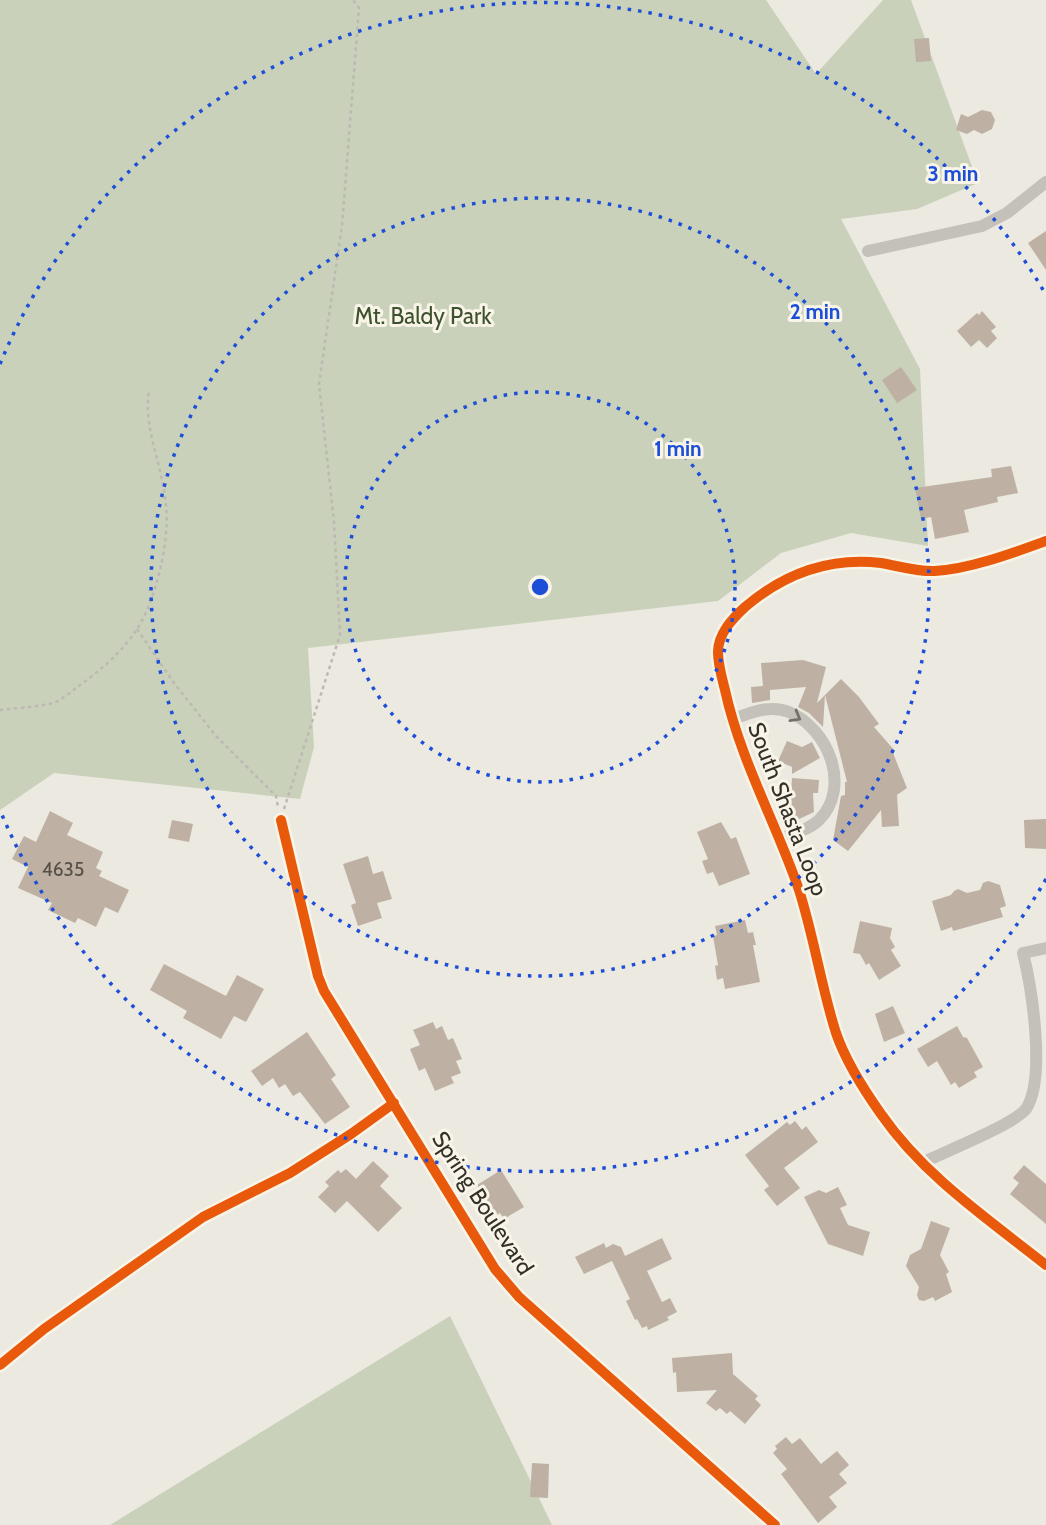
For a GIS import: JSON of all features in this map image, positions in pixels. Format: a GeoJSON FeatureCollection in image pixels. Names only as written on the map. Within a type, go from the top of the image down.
{"type":"FeatureCollection","features":[{"type":"Feature","properties":{"kind":"street"},"geometry":{"type":"LineString","coordinates":[[868,251],[982,226],[1007,214],[1046,182]]}},
{"type":"Feature","properties":{"kind":"street","name":"South Shasta Loop"},"geometry":{"type":"LineString","coordinates":[[1046,541],[956,569],[933,571],[854,560],[828,564],[797,574],[767,591],[744,608],[728,625],[721,637],[718,659],[731,720],[799,892],[823,987],[844,1052],[881,1115],[901,1142],[944,1184],[1046,1265]]}},
{"type":"Feature","properties":{"kind":"street"},"geometry":{"type":"LineString","coordinates":[[731,720],[767,709],[788,711],[805,721],[821,738],[832,760],[835,783],[831,803],[818,821],[780,839]]}},
{"type":"Feature","properties":{"kind":"street","name":"Spring Boulevard"},"geometry":{"type":"LineString","coordinates":[[281,820],[318,976],[328,997],[495,1269],[505,1282],[775,1525]]}},
{"type":"Feature","properties":{"kind":"street"},"geometry":{"type":"LineString","coordinates":[[922,1163],[1019,1116],[1032,1102],[1038,1076],[1037,1025],[1035,998],[1023,953],[1046,948]]}},
{"type":"Feature","properties":{"kind":"street"},"geometry":{"type":"LineString","coordinates":[[0,1365],[44,1329],[203,1217],[290,1173],[394,1103]]}},
{"type":"Feature","properties":{"kind":"path"},"geometry":{"type":"LineString","coordinates":[[281,820],[340,635],[334,522],[319,384],[342,226],[359,8],[353,0]]}},
{"type":"Feature","properties":{"kind":"path"},"geometry":{"type":"LineString","coordinates":[[0,710],[55,702],[103,668],[137,629],[152,596],[166,535],[166,505],[146,406],[149,390]]}},
{"type":"Feature","properties":{"kind":"path"},"geometry":{"type":"LineString","coordinates":[[137,629],[174,683],[216,736],[276,796],[281,820]]}},
{"type":"Feature","properties":{"kind":"green space","name":"Mt. Baldy Park"},"geometry":{"type":"Polygon","coordinates":[[[0,0],[766,0],[816,74],[883,0],[911,0],[978,183],[917,209],[841,219],[920,369],[928,546],[851,533],[781,553],[718,601],[308,648],[314,747],[300,799],[54,773],[0,810],[0,0]]]}},
{"type":"Feature","properties":{"kind":"green space"},"geometry":{"type":"Polygon","coordinates":[[[450,1316],[552,1525],[110,1525],[450,1316]]]}},
{"type":"Feature","properties":{"kind":"building"},"geometry":{"type":"Polygon","coordinates":[[[929,38],[931,61],[916,62],[914,39],[929,38]]]}},
{"type":"Feature","properties":{"kind":"building"},"geometry":{"type":"Polygon","coordinates":[[[982,110],[991,112],[995,120],[992,129],[982,134],[974,130],[967,134],[956,130],[961,114],[968,117],[982,110]]]}},
{"type":"Feature","properties":{"kind":"building"},"geometry":{"type":"Polygon","coordinates":[[[1046,231],[1046,270],[1028,243],[1046,231]]]}},
{"type":"Feature","properties":{"kind":"building"},"geometry":{"type":"Polygon","coordinates":[[[982,311],[996,327],[991,331],[997,338],[987,348],[979,340],[971,347],[957,331],[982,311]]]}},
{"type":"Feature","properties":{"kind":"building"},"geometry":{"type":"Polygon","coordinates":[[[901,367],[917,390],[897,403],[882,380],[901,367]]]}},
{"type":"Feature","properties":{"kind":"building"},"geometry":{"type":"Polygon","coordinates":[[[1011,466],[1018,493],[997,497],[998,502],[964,510],[969,532],[935,539],[931,517],[921,519],[915,488],[992,477],[991,469],[1011,466]]]}},
{"type":"Feature","properties":{"kind":"building"},"geometry":{"type":"Polygon","coordinates":[[[803,660],[826,667],[817,703],[825,695],[823,727],[809,713],[798,707],[806,687],[770,690],[770,700],[752,703],[751,687],[763,686],[761,663],[803,660]]]}},
{"type":"Feature","properties":{"kind":"building"},"geometry":{"type":"Polygon","coordinates":[[[841,679],[859,697],[879,724],[874,727],[895,751],[893,753],[907,788],[897,795],[899,826],[882,827],[881,810],[848,851],[833,840],[841,796],[845,795],[847,782],[825,695],[841,679]]]}},
{"type":"Feature","properties":{"kind":"building"},"geometry":{"type":"Polygon","coordinates":[[[787,741],[802,747],[812,742],[820,758],[792,774],[792,767],[778,761],[787,741]]]}},
{"type":"Feature","properties":{"kind":"building"},"geometry":{"type":"Polygon","coordinates":[[[792,778],[819,780],[818,793],[813,793],[814,812],[795,821],[790,807],[792,778]]]}},
{"type":"Feature","properties":{"kind":"building"},"geometry":{"type":"Polygon","coordinates":[[[50,811],[73,823],[67,835],[103,852],[96,868],[102,871],[99,876],[129,890],[118,913],[105,907],[96,927],[78,918],[75,923],[48,910],[52,903],[18,888],[28,867],[12,859],[24,836],[36,842],[50,811]]]}},
{"type":"Feature","properties":{"kind":"building"},"geometry":{"type":"Polygon","coordinates":[[[1046,819],[1046,849],[1025,848],[1024,820],[1046,819]]]}},
{"type":"Feature","properties":{"kind":"building"},"geometry":{"type":"Polygon","coordinates":[[[172,820],[193,824],[189,842],[168,838],[172,820]]]}},
{"type":"Feature","properties":{"kind":"building"},"geometry":{"type":"Polygon","coordinates":[[[721,822],[731,839],[736,837],[750,874],[719,886],[713,872],[707,874],[702,861],[708,859],[697,832],[721,822]]]}},
{"type":"Feature","properties":{"kind":"building"},"geometry":{"type":"Polygon","coordinates":[[[368,856],[373,874],[383,871],[392,899],[377,903],[382,918],[358,926],[351,905],[356,903],[343,864],[368,856]]]}},
{"type":"Feature","properties":{"kind":"building"},"geometry":{"type":"Polygon","coordinates":[[[988,881],[1000,885],[1006,906],[1000,908],[1003,917],[953,931],[952,927],[941,931],[932,901],[951,895],[958,889],[967,893],[980,890],[983,883],[988,881]]]}},
{"type":"Feature","properties":{"kind":"building"},"geometry":{"type":"Polygon","coordinates":[[[745,920],[748,933],[753,932],[760,982],[725,989],[723,978],[717,980],[715,966],[718,965],[713,936],[717,935],[715,926],[745,920]]]}},
{"type":"Feature","properties":{"kind":"building"},"geometry":{"type":"Polygon","coordinates":[[[860,921],[892,928],[890,938],[895,947],[891,950],[901,966],[879,980],[869,963],[866,965],[860,954],[853,953],[860,921]]]}},
{"type":"Feature","properties":{"kind":"building"},"geometry":{"type":"Polygon","coordinates":[[[164,964],[226,996],[237,975],[264,989],[246,1022],[234,1016],[221,1039],[183,1018],[187,1011],[150,990],[164,964]]]}},
{"type":"Feature","properties":{"kind":"building"},"geometry":{"type":"Polygon","coordinates":[[[893,1006],[905,1033],[884,1042],[875,1014],[893,1006]]]}},
{"type":"Feature","properties":{"kind":"building"},"geometry":{"type":"Polygon","coordinates":[[[433,1022],[436,1029],[442,1026],[448,1040],[453,1038],[462,1059],[456,1061],[461,1073],[451,1077],[454,1083],[435,1091],[425,1068],[419,1071],[410,1049],[420,1045],[413,1030],[433,1022]]]}},
{"type":"Feature","properties":{"kind":"building"},"geometry":{"type":"Polygon","coordinates":[[[957,1026],[983,1067],[974,1072],[977,1077],[959,1088],[955,1082],[951,1085],[937,1061],[928,1067],[917,1049],[957,1026]]]}},
{"type":"Feature","properties":{"kind":"building"},"geometry":{"type":"Polygon","coordinates":[[[307,1032],[336,1075],[331,1079],[350,1107],[325,1124],[300,1092],[293,1096],[285,1084],[279,1088],[273,1078],[262,1086],[251,1071],[307,1032]]]}},
{"type":"Feature","properties":{"kind":"building"},"geometry":{"type":"Polygon","coordinates":[[[795,1121],[802,1130],[806,1126],[818,1142],[784,1168],[800,1188],[777,1206],[764,1190],[769,1186],[745,1155],[787,1122],[790,1125],[795,1121]]]}},
{"type":"Feature","properties":{"kind":"building"},"geometry":{"type":"Polygon","coordinates":[[[373,1161],[389,1176],[380,1186],[402,1208],[378,1232],[347,1201],[335,1213],[318,1197],[329,1186],[325,1182],[338,1170],[341,1173],[346,1169],[356,1179],[373,1161]]]}},
{"type":"Feature","properties":{"kind":"building"},"geometry":{"type":"Polygon","coordinates":[[[1024,1165],[1046,1184],[1046,1224],[1010,1194],[1019,1183],[1013,1178],[1024,1165]]]}},
{"type":"Feature","properties":{"kind":"building"},"geometry":{"type":"Polygon","coordinates":[[[501,1170],[524,1207],[504,1219],[500,1213],[496,1215],[477,1185],[501,1170]]]}},
{"type":"Feature","properties":{"kind":"building"},"geometry":{"type":"Polygon","coordinates":[[[838,1187],[847,1205],[840,1208],[848,1225],[870,1232],[863,1256],[828,1244],[804,1197],[819,1190],[826,1193],[838,1187]]]}},
{"type":"Feature","properties":{"kind":"building"},"geometry":{"type":"Polygon","coordinates":[[[931,1221],[950,1228],[940,1255],[949,1272],[946,1274],[952,1292],[935,1301],[933,1297],[924,1301],[919,1300],[919,1287],[906,1266],[910,1255],[921,1249],[931,1221]]]}},
{"type":"Feature","properties":{"kind":"building"},"geometry":{"type":"Polygon","coordinates":[[[662,1238],[672,1259],[647,1271],[662,1302],[670,1298],[677,1312],[667,1317],[669,1320],[648,1330],[647,1326],[642,1328],[637,1319],[635,1320],[626,1301],[630,1299],[612,1261],[584,1274],[575,1257],[604,1243],[606,1248],[613,1244],[621,1247],[625,1256],[662,1238]]]}},
{"type":"Feature","properties":{"kind":"building"},"geometry":{"type":"Polygon","coordinates":[[[732,1353],[733,1374],[758,1396],[755,1399],[761,1405],[745,1424],[730,1411],[727,1414],[720,1408],[716,1411],[706,1403],[717,1390],[677,1392],[676,1372],[673,1373],[672,1358],[732,1353]]]}},
{"type":"Feature","properties":{"kind":"building"},"geometry":{"type":"Polygon","coordinates":[[[786,1437],[792,1444],[800,1438],[821,1464],[837,1451],[849,1465],[839,1474],[847,1483],[829,1497],[837,1507],[818,1523],[781,1474],[787,1469],[773,1453],[777,1449],[775,1446],[786,1437]]]}},
{"type":"Feature","properties":{"kind":"building"},"geometry":{"type":"Polygon","coordinates":[[[532,1463],[549,1464],[548,1498],[530,1497],[532,1463]]]}},
{"type":"Feature","properties":{"kind":"cycle path"},"geometry":{"type":"LineString","coordinates":[[1046,541],[991,560],[948,570],[922,571],[862,562],[826,565],[808,570],[776,585],[745,607],[723,633],[718,652],[720,671],[732,716],[749,766],[799,890],[831,1015],[850,1065],[881,1114],[917,1157],[958,1196],[1046,1265]]}},
{"type":"Feature","properties":{"kind":"cycle path"},"geometry":{"type":"LineString","coordinates":[[281,820],[318,976],[324,991],[495,1269],[519,1297],[775,1525]]}},
{"type":"Feature","properties":{"kind":"cycle path"},"geometry":{"type":"LineString","coordinates":[[0,1365],[44,1329],[203,1217],[290,1173],[394,1103]]}}]}
